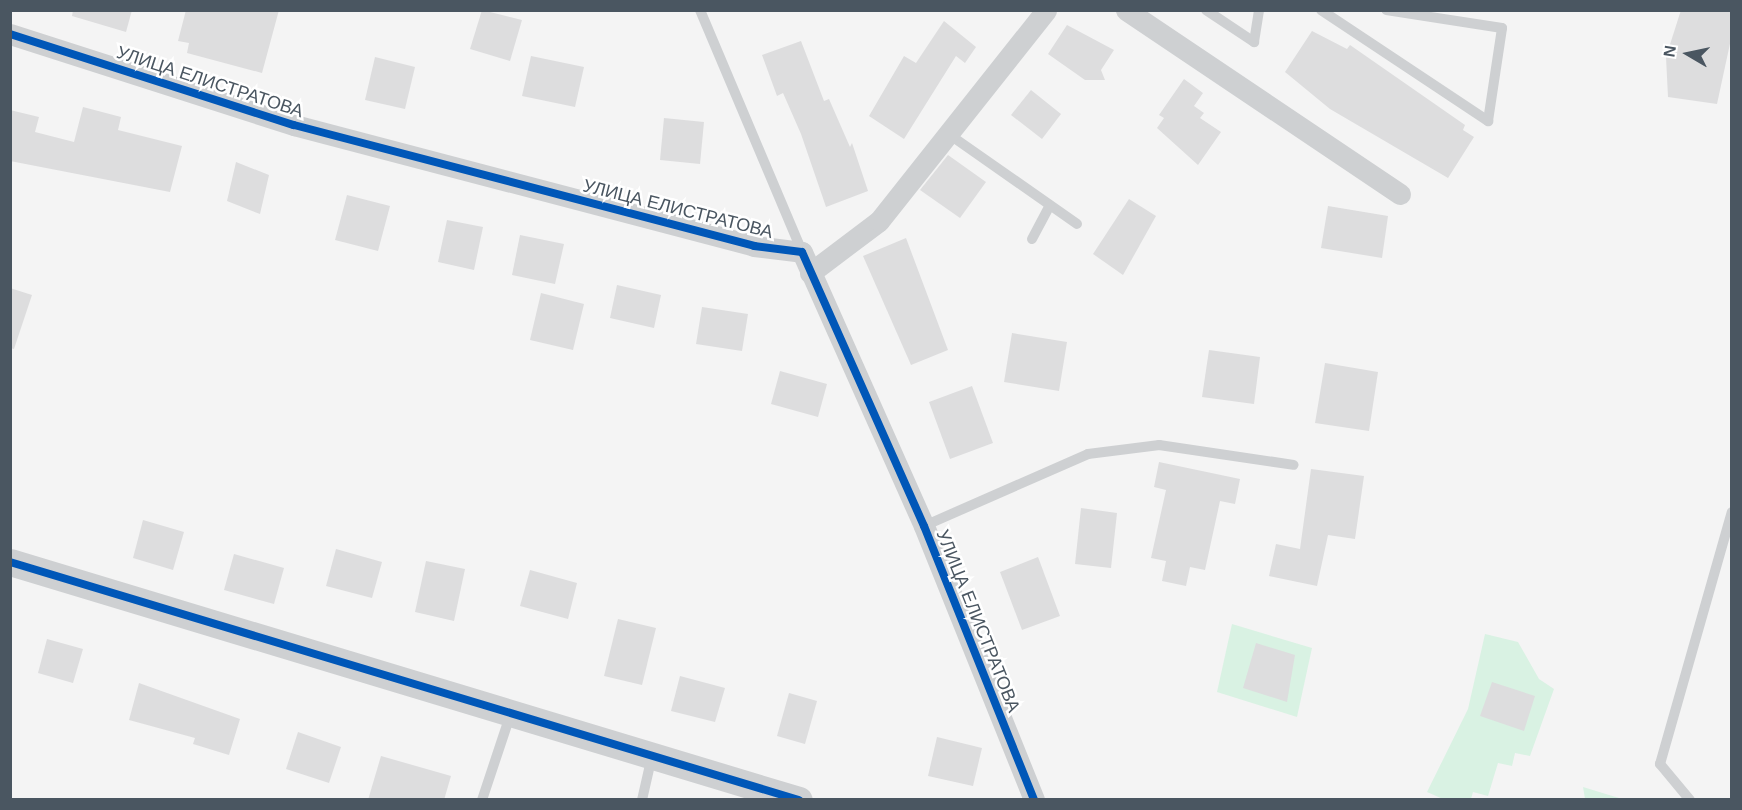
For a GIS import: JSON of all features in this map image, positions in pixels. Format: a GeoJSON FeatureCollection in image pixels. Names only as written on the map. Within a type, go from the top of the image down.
{"type":"FeatureCollection","features":[{"type":"Feature","properties":{"kind":"street"},"geometry":{"type":"LineString","coordinates":[[810,273],[879,221],[950,135],[1046,10]]}},
{"type":"Feature","properties":{"kind":"street"},"geometry":{"type":"LineString","coordinates":[[1126,10],[1400,194]]}},
{"type":"Feature","properties":{"kind":"street","name":"УЛИЦА ЕЛИСТРАТОВА"},"geometry":{"type":"LineString","coordinates":[[10,34],[294,125],[754,246],[802,252],[924,526],[1034,800]]}},
{"type":"Feature","properties":{"kind":"street"},"geometry":{"type":"LineString","coordinates":[[10,562],[510,716],[799,800]]}},
{"type":"Feature","properties":{"kind":"lane"},"geometry":{"type":"LineString","coordinates":[[700,10],[802,252]]}},
{"type":"Feature","properties":{"kind":"lane"},"geometry":{"type":"LineString","coordinates":[[1206,10],[1254,42],[1259,10]]}},
{"type":"Feature","properties":{"kind":"lane"},"geometry":{"type":"LineString","coordinates":[[1321,10],[1488,121],[1502,27],[1386,10]]}},
{"type":"Feature","properties":{"kind":"lane"},"geometry":{"type":"LineString","coordinates":[[950,135],[1077,224]]}},
{"type":"Feature","properties":{"kind":"lane"},"geometry":{"type":"LineString","coordinates":[[1032,239],[1050,206]]}},
{"type":"Feature","properties":{"kind":"lane"},"geometry":{"type":"LineString","coordinates":[[924,526],[1088,454],[1159,445],[1294,465]]}},
{"type":"Feature","properties":{"kind":"lane"},"geometry":{"type":"LineString","coordinates":[[1690,800],[1660,764],[1731,512]]}},
{"type":"Feature","properties":{"kind":"lane"},"geometry":{"type":"LineString","coordinates":[[482,800],[510,716]]}},
{"type":"Feature","properties":{"kind":"lane"},"geometry":{"type":"LineString","coordinates":[[642,800],[652,756]]}},
{"type":"Feature","properties":{"kind":"green space"},"geometry":{"type":"Polygon","coordinates":[[[1232,624],[1312,648],[1297,717],[1217,692],[1232,624]]]}},
{"type":"Feature","properties":{"kind":"green space"},"geometry":{"type":"Polygon","coordinates":[[[1485,634],[1518,642],[1539,679],[1554,689],[1530,756],[1515,753],[1512,766],[1498,763],[1488,796],[1473,792],[1471,799],[1443,799],[1427,792],[1468,709],[1485,634]]]}},
{"type":"Feature","properties":{"kind":"green space"},"geometry":{"type":"Polygon","coordinates":[[[1583,787],[1619,798],[1585,799],[1583,787]]]}},
{"type":"Feature","properties":{"kind":"building"},"geometry":{"type":"Polygon","coordinates":[[[73,10],[132,10],[126,32],[72,16],[73,10]]]}},
{"type":"Feature","properties":{"kind":"building"},"geometry":{"type":"Polygon","coordinates":[[[186,10],[279,10],[262,73],[187,53],[189,43],[178,41],[186,10]]]}},
{"type":"Feature","properties":{"kind":"building"},"geometry":{"type":"Polygon","coordinates":[[[482,10],[522,20],[510,61],[470,49],[482,10]]]}},
{"type":"Feature","properties":{"kind":"building"},"geometry":{"type":"Polygon","coordinates":[[[1681,10],[1731,10],[1731,39],[1717,104],[1668,97],[1666,57],[1681,10]]]}},
{"type":"Feature","properties":{"kind":"building"},"geometry":{"type":"Polygon","coordinates":[[[944,21],[976,47],[965,63],[956,56],[904,139],[869,116],[904,56],[916,63],[944,21]]]}},
{"type":"Feature","properties":{"kind":"building"},"geometry":{"type":"Polygon","coordinates":[[[1067,25],[1114,50],[1101,70],[1105,80],[1085,80],[1048,54],[1067,25]]]}},
{"type":"Feature","properties":{"kind":"building"},"geometry":{"type":"Polygon","coordinates":[[[1312,31],[1347,49],[1350,45],[1465,125],[1463,130],[1474,137],[1448,178],[1330,109],[1285,72],[1312,31]]]}},
{"type":"Feature","properties":{"kind":"building"},"geometry":{"type":"Polygon","coordinates":[[[801,41],[824,101],[829,99],[850,147],[852,143],[868,191],[826,207],[801,134],[783,93],[777,96],[762,55],[801,41]]]}},
{"type":"Feature","properties":{"kind":"building"},"geometry":{"type":"Polygon","coordinates":[[[531,56],[584,67],[575,107],[522,96],[531,56]]]}},
{"type":"Feature","properties":{"kind":"building"},"geometry":{"type":"Polygon","coordinates":[[[375,57],[415,67],[405,109],[365,100],[375,57]]]}},
{"type":"Feature","properties":{"kind":"building"},"geometry":{"type":"Polygon","coordinates":[[[1184,79],[1203,93],[1194,106],[1204,113],[1200,118],[1221,132],[1198,165],[1157,128],[1164,118],[1159,115],[1184,79]]]}},
{"type":"Feature","properties":{"kind":"building"},"geometry":{"type":"Polygon","coordinates":[[[1031,90],[1061,114],[1042,139],[1011,115],[1031,90]]]}},
{"type":"Feature","properties":{"kind":"building"},"geometry":{"type":"Polygon","coordinates":[[[83,107],[121,117],[118,130],[182,146],[170,192],[10,161],[10,110],[39,117],[35,132],[74,142],[83,107]]]}},
{"type":"Feature","properties":{"kind":"building"},"geometry":{"type":"Polygon","coordinates":[[[664,118],[704,122],[700,164],[660,160],[664,118]]]}},
{"type":"Feature","properties":{"kind":"building"},"geometry":{"type":"Polygon","coordinates":[[[948,155],[986,182],[960,218],[920,190],[948,155]]]}},
{"type":"Feature","properties":{"kind":"building"},"geometry":{"type":"Polygon","coordinates":[[[236,162],[269,175],[260,214],[227,201],[236,162]]]}},
{"type":"Feature","properties":{"kind":"building"},"geometry":{"type":"Polygon","coordinates":[[[347,195],[390,206],[378,251],[335,240],[347,195]]]}},
{"type":"Feature","properties":{"kind":"building"},"geometry":{"type":"Polygon","coordinates":[[[1129,199],[1156,216],[1123,275],[1093,254],[1129,199]]]}},
{"type":"Feature","properties":{"kind":"building"},"geometry":{"type":"Polygon","coordinates":[[[1328,206],[1388,216],[1382,258],[1321,248],[1328,206]]]}},
{"type":"Feature","properties":{"kind":"building"},"geometry":{"type":"Polygon","coordinates":[[[447,220],[483,227],[474,270],[438,262],[447,220]]]}},
{"type":"Feature","properties":{"kind":"building"},"geometry":{"type":"Polygon","coordinates":[[[520,235],[564,244],[555,284],[512,275],[520,235]]]}},
{"type":"Feature","properties":{"kind":"building"},"geometry":{"type":"Polygon","coordinates":[[[906,238],[948,350],[911,365],[863,256],[906,238]]]}},
{"type":"Feature","properties":{"kind":"building"},"geometry":{"type":"Polygon","coordinates":[[[617,285],[661,295],[654,328],[610,318],[617,285]]]}},
{"type":"Feature","properties":{"kind":"building"},"geometry":{"type":"Polygon","coordinates":[[[10,288],[32,295],[14,349],[10,348],[10,288]]]}},
{"type":"Feature","properties":{"kind":"building"},"geometry":{"type":"Polygon","coordinates":[[[541,293],[584,304],[573,350],[530,340],[541,293]]]}},
{"type":"Feature","properties":{"kind":"building"},"geometry":{"type":"Polygon","coordinates":[[[702,307],[748,314],[742,351],[696,344],[702,307]]]}},
{"type":"Feature","properties":{"kind":"building"},"geometry":{"type":"Polygon","coordinates":[[[1012,333],[1067,342],[1059,391],[1004,382],[1012,333]]]}},
{"type":"Feature","properties":{"kind":"building"},"geometry":{"type":"Polygon","coordinates":[[[1209,350],[1260,357],[1254,404],[1202,397],[1209,350]]]}},
{"type":"Feature","properties":{"kind":"building"},"geometry":{"type":"Polygon","coordinates":[[[1325,363],[1378,372],[1369,431],[1315,423],[1325,363]]]}},
{"type":"Feature","properties":{"kind":"building"},"geometry":{"type":"Polygon","coordinates":[[[780,371],[827,384],[818,417],[771,404],[780,371]]]}},
{"type":"Feature","properties":{"kind":"building"},"geometry":{"type":"Polygon","coordinates":[[[972,386],[993,443],[950,459],[929,402],[972,386]]]}},
{"type":"Feature","properties":{"kind":"building"},"geometry":{"type":"Polygon","coordinates":[[[1159,462],[1240,479],[1235,504],[1220,501],[1205,570],[1190,567],[1186,586],[1162,581],[1166,561],[1151,558],[1166,490],[1154,487],[1159,462]]]}},
{"type":"Feature","properties":{"kind":"building"},"geometry":{"type":"Polygon","coordinates":[[[1311,469],[1364,476],[1355,539],[1328,535],[1317,586],[1269,576],[1276,544],[1300,549],[1311,469]]]}},
{"type":"Feature","properties":{"kind":"building"},"geometry":{"type":"Polygon","coordinates":[[[1081,508],[1117,513],[1111,568],[1075,564],[1081,508]]]}},
{"type":"Feature","properties":{"kind":"building"},"geometry":{"type":"Polygon","coordinates":[[[143,520],[184,532],[173,570],[133,558],[143,520]]]}},
{"type":"Feature","properties":{"kind":"building"},"geometry":{"type":"Polygon","coordinates":[[[336,549],[382,562],[372,598],[326,586],[336,549]]]}},
{"type":"Feature","properties":{"kind":"building"},"geometry":{"type":"Polygon","coordinates":[[[234,554],[284,568],[274,604],[224,590],[234,554]]]}},
{"type":"Feature","properties":{"kind":"building"},"geometry":{"type":"Polygon","coordinates":[[[1038,557],[1060,616],[1022,630],[1000,572],[1038,557]]]}},
{"type":"Feature","properties":{"kind":"building"},"geometry":{"type":"Polygon","coordinates":[[[426,561],[465,569],[454,621],[415,612],[426,561]]]}},
{"type":"Feature","properties":{"kind":"building"},"geometry":{"type":"Polygon","coordinates":[[[530,570],[577,583],[568,619],[520,606],[530,570]]]}},
{"type":"Feature","properties":{"kind":"building"},"geometry":{"type":"Polygon","coordinates":[[[618,619],[656,628],[642,685],[604,676],[618,619]]]}},
{"type":"Feature","properties":{"kind":"building"},"geometry":{"type":"Polygon","coordinates":[[[47,639],[83,649],[73,683],[38,673],[47,639]]]}},
{"type":"Feature","properties":{"kind":"building"},"geometry":{"type":"Polygon","coordinates":[[[1256,643],[1295,655],[1287,702],[1243,688],[1256,643]]]}},
{"type":"Feature","properties":{"kind":"building"},"geometry":{"type":"Polygon","coordinates":[[[680,676],[725,688],[715,722],[671,711],[680,676]]]}},
{"type":"Feature","properties":{"kind":"building"},"geometry":{"type":"Polygon","coordinates":[[[1492,682],[1535,696],[1524,731],[1480,716],[1492,682]]]}},
{"type":"Feature","properties":{"kind":"building"},"geometry":{"type":"Polygon","coordinates":[[[139,683],[240,719],[229,755],[193,744],[195,738],[129,720],[139,683]]]}},
{"type":"Feature","properties":{"kind":"building"},"geometry":{"type":"Polygon","coordinates":[[[789,693],[817,701],[805,744],[777,736],[789,693]]]}},
{"type":"Feature","properties":{"kind":"building"},"geometry":{"type":"Polygon","coordinates":[[[298,732],[341,747],[329,783],[286,769],[298,732]]]}},
{"type":"Feature","properties":{"kind":"building"},"geometry":{"type":"Polygon","coordinates":[[[937,737],[982,748],[973,786],[928,776],[937,737]]]}},
{"type":"Feature","properties":{"kind":"building"},"geometry":{"type":"Polygon","coordinates":[[[381,756],[451,776],[444,800],[368,800],[381,756]]]}},
{"type":"Feature","properties":{"kind":"cycle path"},"geometry":{"type":"LineString","coordinates":[[10,34],[294,125],[754,246],[802,252],[924,526],[1034,800]]}},
{"type":"Feature","properties":{"kind":"cycle path"},"geometry":{"type":"LineString","coordinates":[[10,562],[799,800]]}}]}
